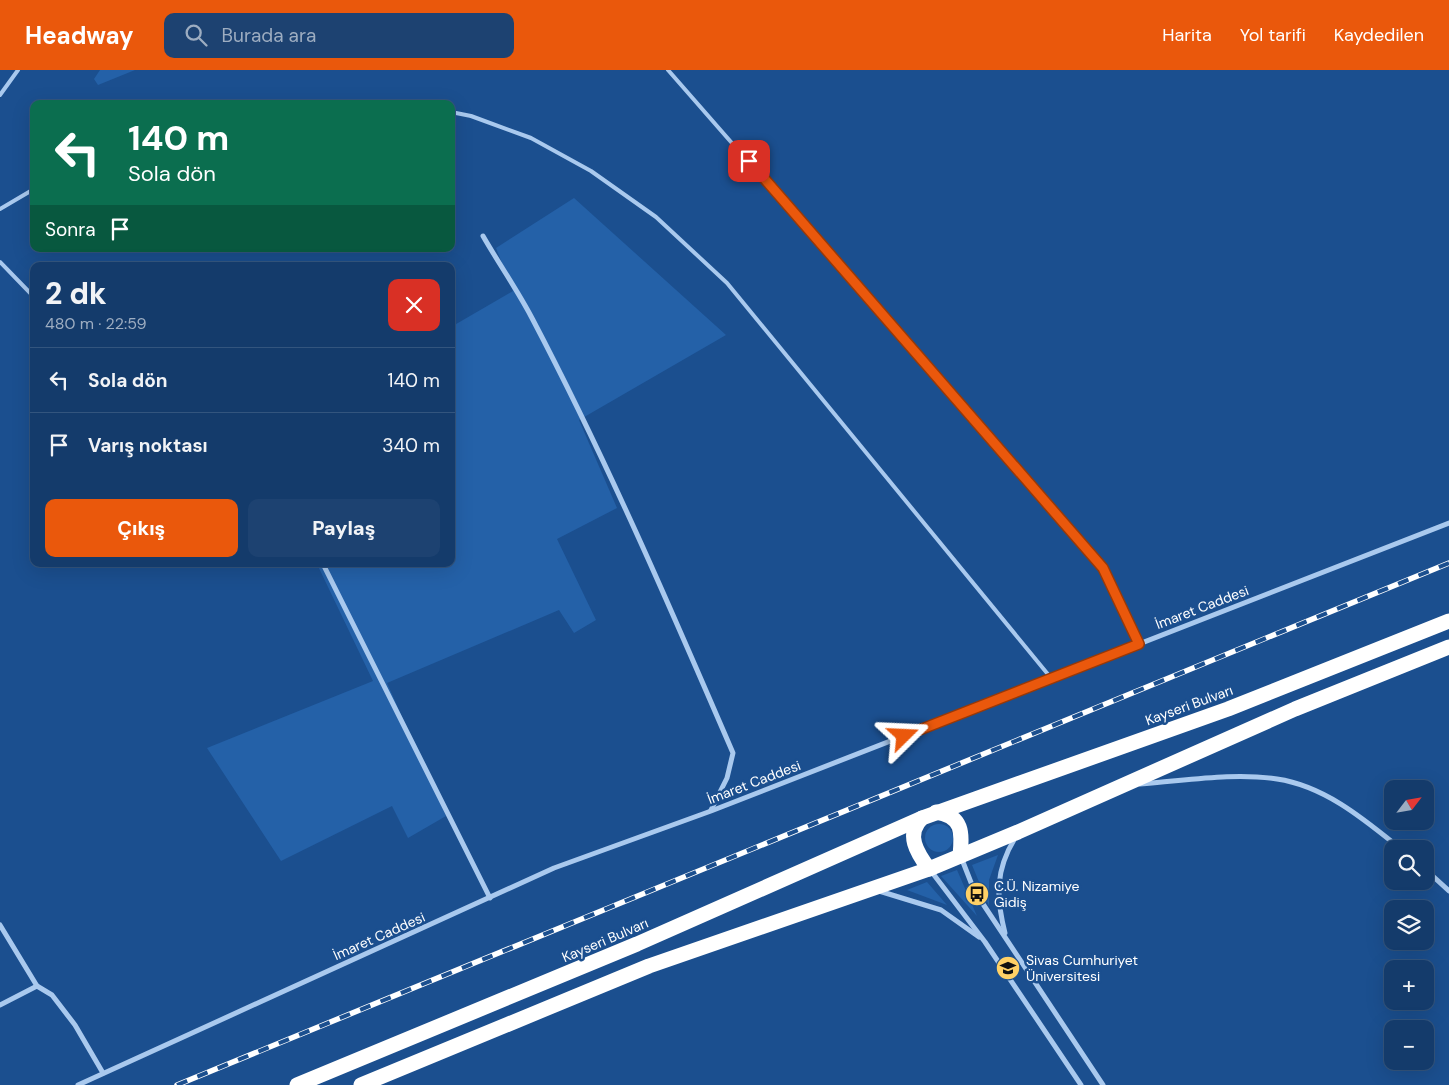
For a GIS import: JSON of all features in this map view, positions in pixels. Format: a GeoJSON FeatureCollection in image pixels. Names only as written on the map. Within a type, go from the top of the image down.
{"type":"FeatureCollection","features":[{"type":"Feature","properties":{"kind":"highway","name":"Kayseri Bulvarı"},"geometry":{"type":"LineString","coordinates":[[297,1085],[637,944],[929,815],[1228,709],[1449,621]]}},
{"type":"Feature","properties":{"kind":"highway"},"geometry":{"type":"LineString","coordinates":[[360,1085],[649,966],[929,869],[1018,832],[1287,713],[1449,646]]}},
{"type":"Feature","properties":{"kind":"highway"},"geometry":{"type":"LineString","coordinates":[[929,869],[919,854],[913,838],[914,828],[929,815],[948,815],[960,828],[962,838],[960,856]]}},
{"type":"Feature","properties":{"kind":"street"},"geometry":{"type":"LineString","coordinates":[[483,236],[532,319],[632,522],[733,753],[727,778],[711,811]]}},
{"type":"Feature","properties":{"kind":"street","name":"İmaret Caddesi"},"geometry":{"type":"LineString","coordinates":[[78,1085],[554,868],[711,811],[1449,523]]}},
{"type":"Feature","properties":{"kind":"street"},"geometry":{"type":"LineString","coordinates":[[324,567],[490,898]]}},
{"type":"Feature","properties":{"kind":"street"},"geometry":{"type":"LineString","coordinates":[[1125,785],[1249,776],[1278,779],[1310,788],[1336,801],[1389,840]]}},
{"type":"Feature","properties":{"kind":"street"},"geometry":{"type":"LineString","coordinates":[[1005,936],[997,900],[998,888],[1006,852],[1018,832]]}},
{"type":"Feature","properties":{"kind":"street"},"geometry":{"type":"LineString","coordinates":[[960,856],[976,894],[1103,1085]]}},
{"type":"Feature","properties":{"kind":"street"},"geometry":{"type":"LineString","coordinates":[[929,869],[985,942],[1081,1085]]}},
{"type":"Feature","properties":{"kind":"street"},"geometry":{"type":"LineString","coordinates":[[1434,877],[1449,891]]}},
{"type":"Feature","properties":{"kind":"street"},"geometry":{"type":"LineString","coordinates":[[871,889],[942,910],[985,942]]}},
{"type":"Feature","properties":{"kind":"street"},"geometry":{"type":"LineString","coordinates":[[0,925],[36,986],[52,995],[75,1025],[103,1073]]}},
{"type":"Feature","properties":{"kind":"street"},"geometry":{"type":"LineString","coordinates":[[0,1005],[36,986]]}},
{"type":"Feature","properties":{"kind":"lane"},"geometry":{"type":"LineString","coordinates":[[0,95],[18,70]]}},
{"type":"Feature","properties":{"kind":"lane"},"geometry":{"type":"LineString","coordinates":[[668,70],[1103,568],[1139,644]]}},
{"type":"Feature","properties":{"kind":"lane"},"geometry":{"type":"LineString","coordinates":[[455,113],[471,116],[531,138],[590,171],[656,217],[720,277],[1051,678]]}},
{"type":"Feature","properties":{"kind":"lane"},"geometry":{"type":"LineString","coordinates":[[0,210],[30,191]]}},
{"type":"Feature","properties":{"kind":"lane"},"geometry":{"type":"LineString","coordinates":[[0,262],[30,293]]}},
{"type":"Feature","properties":{"kind":"shaded area"},"geometry":{"type":"Polygon","coordinates":[[[100,70],[135,70],[98,85],[94,79],[100,70]]]}},
{"type":"Feature","properties":{"kind":"shaded area"},"geometry":{"type":"Polygon","coordinates":[[[574,198],[726,335],[579,420],[617,508],[557,539],[596,620],[574,633],[559,610],[387,683],[446,816],[408,838],[392,806],[281,861],[207,748],[373,681],[318,567],[455,567],[455,325],[513,291],[496,248],[574,198]]]}},
{"type":"Feature","properties":{"kind":"shaded area"},"geometry":{"type":"Polygon","coordinates":[[[939,824],[949,828],[953,838],[949,848],[939,852],[929,848],[925,838],[929,828],[939,824]]]}},
{"type":"Feature","properties":{"kind":"shaded area"},"geometry":{"type":"Polygon","coordinates":[[[998,855],[989,880],[989,906],[972,865],[998,855]]]}},
{"type":"Feature","properties":{"kind":"shaded area"},"geometry":{"type":"Polygon","coordinates":[[[957,870],[977,916],[941,876],[957,870]]]}},
{"type":"Feature","properties":{"kind":"shaded area"},"geometry":{"type":"Polygon","coordinates":[[[927,882],[947,905],[907,890],[927,882]]]}},
{"type":"Feature","properties":{"kind":"railway"},"geometry":{"type":"LineString","coordinates":[[177,1085],[1449,563]]}},
{"type":"Feature","properties":{"kind":"place","name":"C.Ü. Nizamiye Gidiş"},"geometry":{"type":"Point","coordinates":[977,894]}},
{"type":"Feature","properties":{"kind":"place","name":"Sivas Cumhuriyet Üniversitesi"},"geometry":{"type":"Point","coordinates":[1008,968]}},
{"type":"Feature","properties":{"kind":"route"},"geometry":{"type":"LineString","coordinates":[[749,161],[1103,568],[1139,644],[904,736]]}}]}
